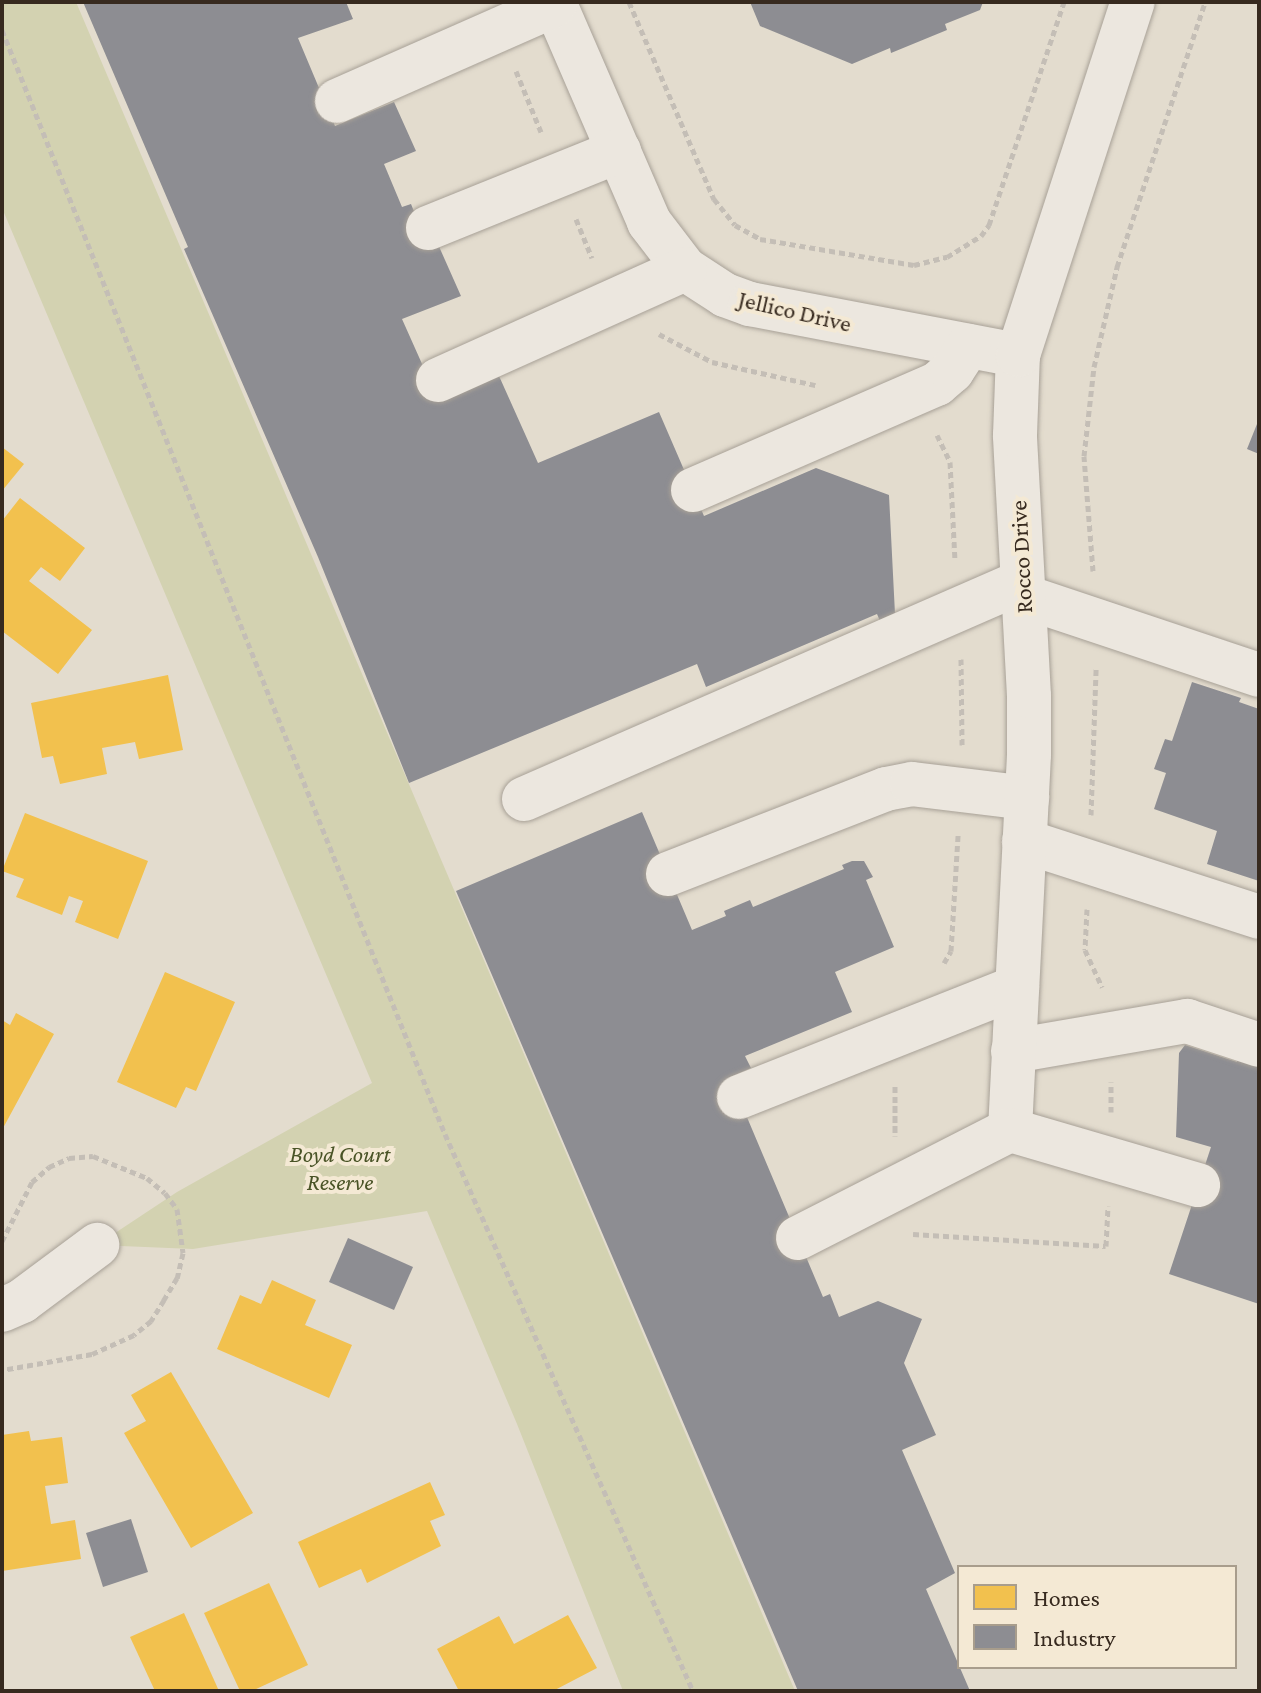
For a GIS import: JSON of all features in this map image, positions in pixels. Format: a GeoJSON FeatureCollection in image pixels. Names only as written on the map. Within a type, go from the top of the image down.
{"type":"FeatureCollection","features":[{"type":"Feature","properties":{"kind":"street","name":"Rocco Drive"},"geometry":{"type":"LineString","coordinates":[[1010,1130],[1027,798],[1029,696],[1015,435],[1018,355],[1133,2]]}},
{"type":"Feature","properties":{"kind":"street","name":"Jellico Drive"},"geometry":{"type":"LineString","coordinates":[[554,4],[649,222],[685,269],[725,295],[750,304],[1018,355]]}},
{"type":"Feature","properties":{"kind":"street"},"geometry":{"type":"LineString","coordinates":[[337,101],[554,4]]}},
{"type":"Feature","properties":{"kind":"street"},"geometry":{"type":"LineString","coordinates":[[428,228],[619,151]]}},
{"type":"Feature","properties":{"kind":"street"},"geometry":{"type":"LineString","coordinates":[[438,380],[685,269]]}},
{"type":"Feature","properties":{"kind":"street"},"geometry":{"type":"LineString","coordinates":[[693,490],[937,384],[952,371],[968,346]]}},
{"type":"Feature","properties":{"kind":"street"},"geometry":{"type":"LineString","coordinates":[[524,799],[1022,589],[1259,675]]}},
{"type":"Feature","properties":{"kind":"street"},"geometry":{"type":"LineString","coordinates":[[668,874],[886,789],[912,784],[1027,798]]}},
{"type":"Feature","properties":{"kind":"street"},"geometry":{"type":"LineString","coordinates":[[1024,841],[1259,917]]}},
{"type":"Feature","properties":{"kind":"street"},"geometry":{"type":"LineString","coordinates":[[739,1097],[1017,987]]}},
{"type":"Feature","properties":{"kind":"street"},"geometry":{"type":"LineString","coordinates":[[1013,1051],[1187,1021],[1259,1045]]}},
{"type":"Feature","properties":{"kind":"street"},"geometry":{"type":"LineString","coordinates":[[798,1238],[1010,1130],[1198,1185]]}},
{"type":"Feature","properties":{"kind":"street"},"geometry":{"type":"LineString","coordinates":[[2,1310],[22,1301],[97,1245]]}},
{"type":"Feature","properties":{"kind":"path"},"geometry":{"type":"LineString","coordinates":[[629,2],[714,199],[735,225],[760,239],[914,265],[947,257],[981,236],[989,225],[1064,2]]}},
{"type":"Feature","properties":{"kind":"path"},"geometry":{"type":"LineString","coordinates":[[2,30],[445,1134],[693,1691]]}},
{"type":"Feature","properties":{"kind":"green space","name":"Boyd Court Reserve"},"geometry":{"type":"Polygon","coordinates":[[[2,2],[76,2],[795,1691],[623,1691],[517,1424],[427,1211],[193,1249],[97,1245],[177,1192],[372,1083],[2,208],[2,2]]]}},
{"type":"Feature","properties":{"kind":"building: Homes"},"geometry":{"type":"Polygon","coordinates":[[[2,447],[24,464],[2,491],[2,447]]]}},
{"type":"Feature","properties":{"kind":"building: Homes"},"geometry":{"type":"Polygon","coordinates":[[[20,498],[85,548],[60,581],[41,567],[29,581],[92,630],[58,674],[2,631],[2,521],[20,498]]]}},
{"type":"Feature","properties":{"kind":"building: Homes"},"geometry":{"type":"Polygon","coordinates":[[[168,675],[183,750],[139,759],[135,742],[102,748],[107,774],[60,784],[53,756],[42,758],[31,703],[168,675]]]}},
{"type":"Feature","properties":{"kind":"building: Homes"},"geometry":{"type":"Polygon","coordinates":[[[25,813],[148,861],[118,939],[75,922],[83,901],[69,896],[62,915],[16,897],[24,879],[2,871],[25,813]]]}},
{"type":"Feature","properties":{"kind":"building: Homes"},"geometry":{"type":"Polygon","coordinates":[[[165,972],[235,1002],[196,1091],[186,1087],[176,1108],[117,1082],[165,972]]]}},
{"type":"Feature","properties":{"kind":"building: Homes"},"geometry":{"type":"Polygon","coordinates":[[[16,1013],[54,1034],[2,1130],[2,1020],[10,1025],[16,1013]]]}},
{"type":"Feature","properties":{"kind":"building: Homes"},"geometry":{"type":"Polygon","coordinates":[[[272,1280],[316,1300],[305,1325],[352,1345],[329,1398],[217,1349],[240,1295],[261,1304],[272,1280]]]}},
{"type":"Feature","properties":{"kind":"building: Homes"},"geometry":{"type":"Polygon","coordinates":[[[171,1372],[253,1513],[191,1548],[124,1433],[146,1421],[131,1395],[171,1372]]]}},
{"type":"Feature","properties":{"kind":"building: Homes"},"geometry":{"type":"Polygon","coordinates":[[[29,1431],[31,1441],[62,1437],[68,1483],[45,1486],[51,1524],[75,1520],[81,1559],[2,1571],[2,1435],[29,1431]]]}},
{"type":"Feature","properties":{"kind":"building: Homes"},"geometry":{"type":"Polygon","coordinates":[[[430,1482],[445,1515],[430,1521],[441,1546],[367,1583],[361,1569],[319,1588],[298,1542],[430,1482]]]}},
{"type":"Feature","properties":{"kind":"building: Homes"},"geometry":{"type":"Polygon","coordinates":[[[269,1583],[308,1665],[252,1691],[240,1691],[204,1613],[269,1583]]]}},
{"type":"Feature","properties":{"kind":"building: Homes"},"geometry":{"type":"Polygon","coordinates":[[[184,1613],[219,1691],[155,1691],[130,1637],[184,1613]]]}},
{"type":"Feature","properties":{"kind":"building: Homes"},"geometry":{"type":"Polygon","coordinates":[[[568,1615],[597,1668],[553,1691],[459,1691],[437,1649],[499,1616],[514,1644],[568,1615]]]}},
{"type":"Feature","properties":{"kind":"building: Industry"},"geometry":{"type":"Polygon","coordinates":[[[83,2],[346,2],[353,19],[298,38],[335,126],[394,102],[416,151],[384,164],[402,207],[411,204],[428,246],[437,242],[461,296],[402,319],[435,393],[495,367],[538,463],[659,412],[704,516],[816,468],[889,495],[895,614],[880,621],[877,614],[706,687],[697,664],[409,783],[318,557],[184,249],[188,247],[83,2]]]}},
{"type":"Feature","properties":{"kind":"building: Industry"},"geometry":{"type":"Polygon","coordinates":[[[750,2],[983,2],[980,10],[945,24],[947,30],[891,53],[890,48],[852,64],[760,26],[750,2]]]}},
{"type":"Feature","properties":{"kind":"building: Industry"},"geometry":{"type":"Polygon","coordinates":[[[1259,419],[1259,454],[1247,449],[1259,419]]]}},
{"type":"Feature","properties":{"kind":"building: Industry"},"geometry":{"type":"Polygon","coordinates":[[[1192,682],[1241,698],[1239,702],[1259,709],[1259,881],[1207,864],[1217,831],[1154,809],[1166,773],[1154,769],[1165,739],[1172,741],[1192,682]]]}},
{"type":"Feature","properties":{"kind":"building: Industry"},"geometry":{"type":"Polygon","coordinates":[[[642,812],[692,930],[726,916],[724,911],[750,900],[753,907],[844,869],[842,865],[864,861],[873,877],[866,880],[894,947],[835,972],[852,1012],[745,1056],[751,1068],[730,1077],[823,1297],[830,1294],[839,1317],[878,1301],[922,1319],[904,1363],[936,1435],[902,1450],[955,1573],[926,1589],[957,1661],[957,1669],[961,1669],[970,1691],[798,1691],[456,891],[642,812]]]}},
{"type":"Feature","properties":{"kind":"building: Industry"},"geometry":{"type":"Polygon","coordinates":[[[1185,1045],[1237,1062],[1239,1055],[1259,1062],[1259,1304],[1169,1274],[1211,1147],[1176,1137],[1179,1053],[1185,1045]]]}},
{"type":"Feature","properties":{"kind":"building: Industry"},"geometry":{"type":"Polygon","coordinates":[[[348,1238],[413,1267],[394,1310],[329,1282],[348,1238]]]}},
{"type":"Feature","properties":{"kind":"building: Industry"},"geometry":{"type":"Polygon","coordinates":[[[131,1519],[148,1572],[103,1587],[86,1533],[131,1519]]]}}]}
